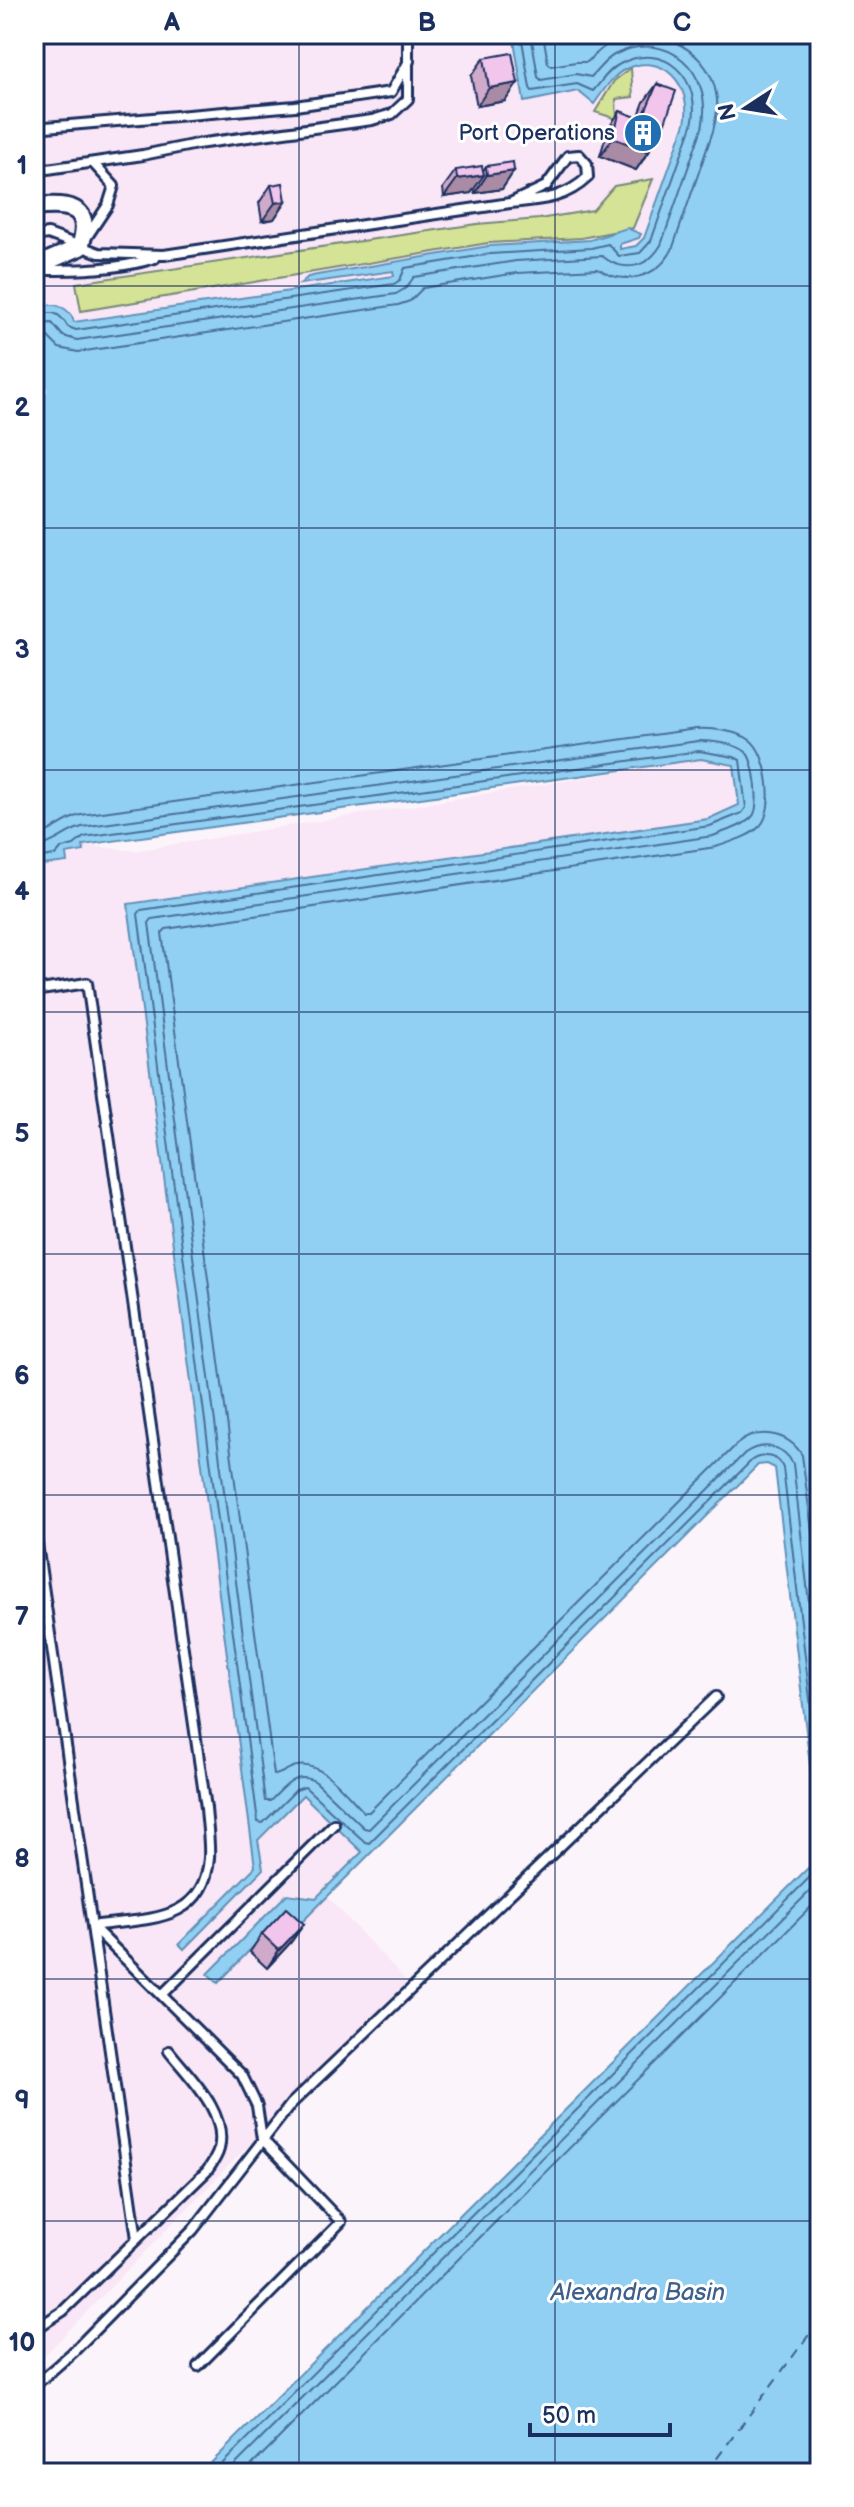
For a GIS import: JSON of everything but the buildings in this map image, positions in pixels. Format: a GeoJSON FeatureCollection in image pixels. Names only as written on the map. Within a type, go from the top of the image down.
{"type":"FeatureCollection","features":[{"type":"Feature","properties":{"kind":"street"},"geometry":{"type":"LineString","coordinates":[[34,207],[56,204],[71,207],[80,212],[85,233],[80,247],[34,268]]}},
{"type":"Feature","properties":{"kind":"lane"},"geometry":{"type":"LineString","coordinates":[[34,171],[372,120],[392,114],[408,99],[408,34]]}},
{"type":"Feature","properties":{"kind":"lane"},"geometry":{"type":"LineString","coordinates":[[34,128],[295,106],[391,92],[409,60]]}},
{"type":"Feature","properties":{"kind":"lane"},"geometry":{"type":"LineString","coordinates":[[34,268],[98,268],[136,264],[164,255],[545,200],[575,190],[588,177],[587,164],[579,155],[568,156],[546,186],[510,203]]}},
{"type":"Feature","properties":{"kind":"lane"},"geometry":{"type":"LineString","coordinates":[[80,247],[108,205],[114,186],[93,163]]}},
{"type":"Feature","properties":{"kind":"lane"},"geometry":{"type":"LineString","coordinates":[[34,236],[48,234],[99,253],[164,255]]}},
{"type":"Feature","properties":{"kind":"lane"},"geometry":{"type":"LineString","coordinates":[[34,991],[87,983],[206,1808],[209,1857],[205,1880],[193,1902],[173,1914],[92,1926]]}},
{"type":"Feature","properties":{"kind":"lane"},"geometry":{"type":"LineString","coordinates":[[34,1523],[137,2239]]}},
{"type":"Feature","properties":{"kind":"lane"},"geometry":{"type":"LineString","coordinates":[[34,2386],[72,2353],[193,2230],[291,2104],[716,1697]]}},
{"type":"Feature","properties":{"kind":"lane"},"geometry":{"type":"LineString","coordinates":[[162,1995],[334,1824]]}},
{"type":"Feature","properties":{"kind":"lane"},"geometry":{"type":"LineString","coordinates":[[92,1926],[242,2075],[257,2106],[262,2139],[341,2222],[198,2366]]}},
{"type":"Feature","properties":{"kind":"lane"},"geometry":{"type":"LineString","coordinates":[[34,2330],[63,2311],[207,2171],[220,2147],[211,2107],[169,2051]]}},
{"type":"Feature","properties":{"kind":"shaded area"},"geometry":{"type":"Polygon","coordinates":[[[34,34],[513,34],[524,102],[614,81],[631,68],[656,66],[666,70],[681,85],[687,98],[687,110],[644,238],[636,246],[525,264],[34,330],[34,34]]]}},
{"type":"Feature","properties":{"kind":"shaded area"},"geometry":{"type":"Polygon","coordinates":[[[701,759],[734,765],[739,805],[708,819],[128,904],[255,1867],[180,1945],[185,1949],[262,1869],[258,1840],[303,1794],[362,1851],[315,1898],[287,1894],[209,1974],[218,1982],[281,1919],[293,1931],[327,1896],[407,1982],[34,2366],[34,866],[66,862],[65,854],[83,851],[83,845],[135,851],[701,759]]]}},
{"type":"Feature","properties":{"kind":"green space"},"geometry":{"type":"Polygon","coordinates":[[[631,68],[633,97],[616,99],[617,119],[595,112],[614,81],[631,68]]]}},
{"type":"Feature","properties":{"kind":"green space"},"geometry":{"type":"Polygon","coordinates":[[[653,179],[633,228],[581,238],[488,243],[81,311],[76,283],[593,210],[614,186],[653,179]]]}},
{"type":"Feature","properties":{"kind":"water"},"geometry":{"type":"Polygon","coordinates":[[[513,34],[820,34],[820,1850],[775,1468],[767,1464],[758,1465],[293,1931],[280,1919],[218,1983],[208,1974],[287,1894],[316,1898],[362,1852],[303,1795],[258,1840],[263,1869],[184,1949],[179,1944],[255,1867],[128,904],[708,819],[739,805],[734,765],[701,759],[83,845],[84,851],[66,854],[67,862],[34,866],[34,306],[63,308],[74,322],[394,276],[393,271],[300,284],[308,277],[317,275],[489,246],[590,240],[627,228],[641,234],[639,238],[620,244],[620,249],[636,246],[644,238],[685,123],[684,96],[679,84],[662,68],[651,64],[638,65],[615,77],[594,104],[578,91],[524,102],[513,34]]]}},
{"type":"Feature","properties":{"kind":"water","name":"Alexandra Basin"},"geometry":{"type":"Polygon","coordinates":[[[820,1850],[820,2473],[201,2473],[818,1858],[820,1850]]]}},
{"type":"Feature","properties":{"kind":"pier"},"geometry":{"type":"Polygon","coordinates":[[[40,332],[47,392],[34,393],[34,333],[40,332]]]}},
{"type":"Feature","properties":{"kind":"ferry route"},"geometry":{"type":"LineString","coordinates":[[706,2473],[820,2320]]}},
{"type":"Feature","properties":{"kind":"place","name":"Port Operations"},"geometry":{"type":"Point","coordinates":[643,133]}}]}
